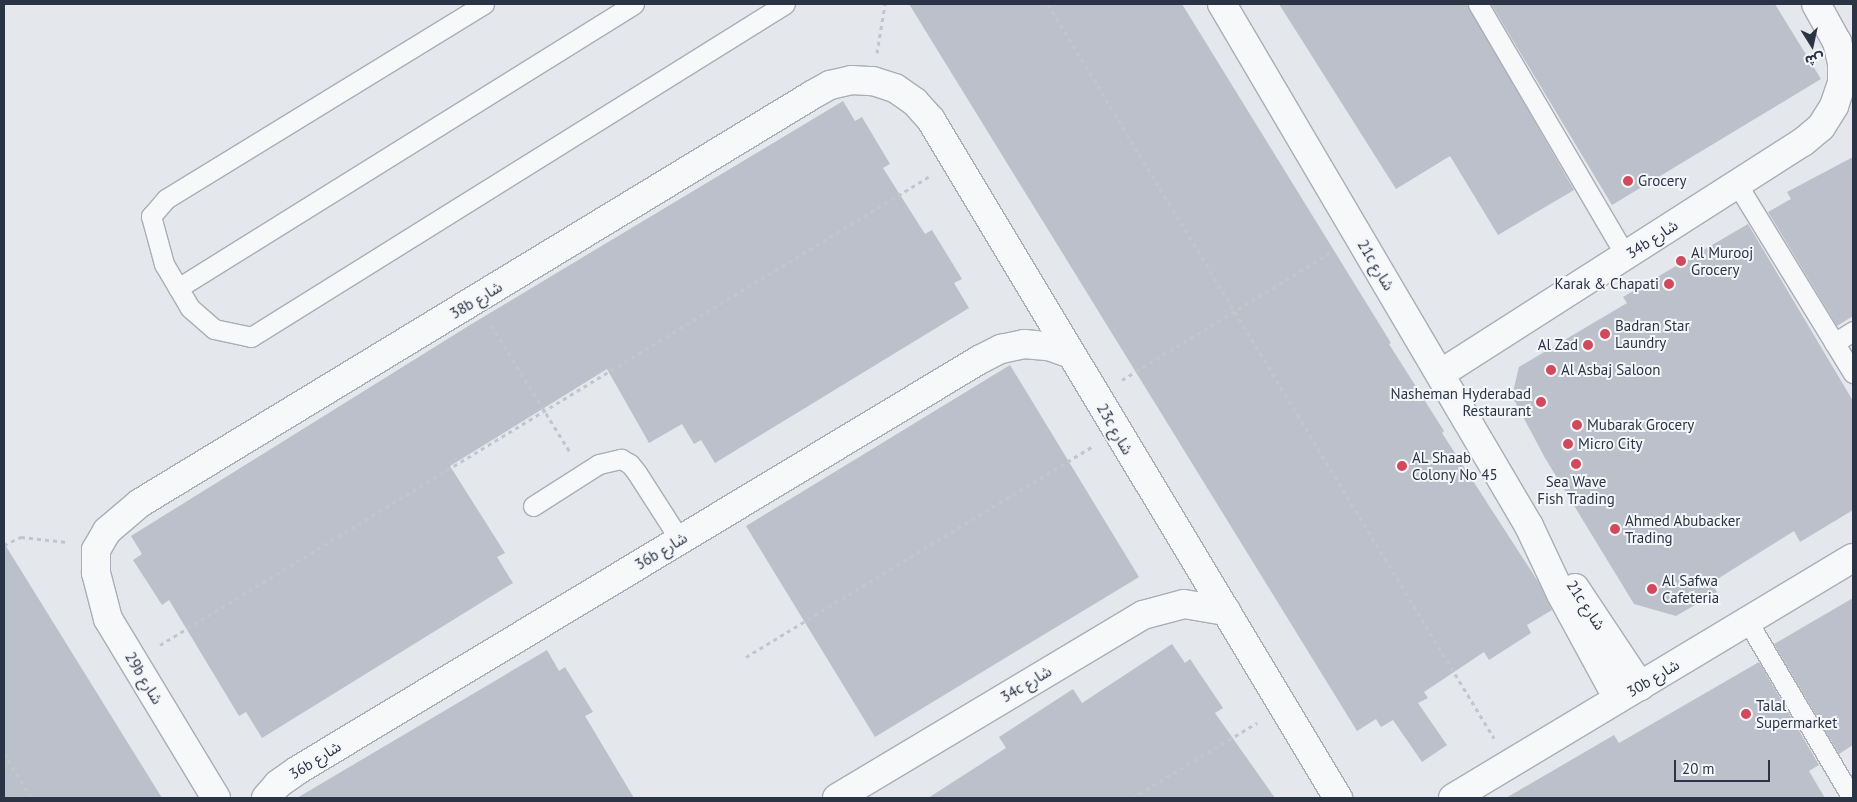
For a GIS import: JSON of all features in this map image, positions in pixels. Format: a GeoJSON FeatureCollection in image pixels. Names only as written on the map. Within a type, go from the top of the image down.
{"type":"FeatureCollection","features":[{"type":"Feature","properties":{"kind":"street","name":"21c شارع"},"geometry":{"type":"LineString","coordinates":[[1222,4],[1529,526],[1560,594],[1629,693]]}},
{"type":"Feature","properties":{"kind":"street","name":"34b شارع"},"geometry":{"type":"LineString","coordinates":[[1440,374],[1737,184],[1821,126],[1834,106],[1842,83],[1837,42],[1816,4]]}},
{"type":"Feature","properties":{"kind":"street","name":"38b شارع"},"geometry":{"type":"LineString","coordinates":[[96,550],[107,531],[140,503],[812,95],[830,85],[851,80],[872,81]]}},
{"type":"Feature","properties":{"kind":"street","name":"23c شارع"},"geometry":{"type":"LineString","coordinates":[[872,81],[895,88],[915,102],[931,120],[1097,396],[1116,432],[1338,798]]}},
{"type":"Feature","properties":{"kind":"street","name":"36b شارع"},"geometry":{"type":"LineString","coordinates":[[266,798],[278,784],[298,770],[1001,349],[1041,345],[1071,354]]}},
{"type":"Feature","properties":{"kind":"street","name":"29b شارع"},"geometry":{"type":"LineString","coordinates":[[96,550],[100,597],[108,619],[216,798]]}},
{"type":"Feature","properties":{"kind":"street","name":"30b شارع"},"geometry":{"type":"LineString","coordinates":[[1453,798],[1853,558]]}},
{"type":"Feature","properties":{"kind":"street","name":"34c شارع"},"geometry":{"type":"LineString","coordinates":[[837,798],[1143,614],[1184,604],[1226,611]]}},
{"type":"Feature","properties":{"kind":"lane"},"geometry":{"type":"LineString","coordinates":[[484,4],[166,199],[151,216],[154,235],[164,264],[190,308],[214,329],[251,337],[785,4]]}},
{"type":"Feature","properties":{"kind":"lane"},"geometry":{"type":"LineString","coordinates":[[178,288],[634,4]]}},
{"type":"Feature","properties":{"kind":"lane"},"geometry":{"type":"LineString","coordinates":[[1478,4],[1626,256]]}},
{"type":"Feature","properties":{"kind":"lane"},"geometry":{"type":"LineString","coordinates":[[1737,184],[1853,373]]}},
{"type":"Feature","properties":{"kind":"lane"},"geometry":{"type":"LineString","coordinates":[[1834,343],[1853,331]]}},
{"type":"Feature","properties":{"kind":"lane"},"geometry":{"type":"LineString","coordinates":[[533,506],[609,459],[630,464],[680,540]]}},
{"type":"Feature","properties":{"kind":"lane"},"geometry":{"type":"LineString","coordinates":[[1748,622],[1852,798]]}},
{"type":"Feature","properties":{"kind":"path"},"geometry":{"type":"LineString","coordinates":[[872,81],[885,4]]}},
{"type":"Feature","properties":{"kind":"path"},"geometry":{"type":"LineString","coordinates":[[1048,4],[1510,764]]}},
{"type":"Feature","properties":{"kind":"path"},"geometry":{"type":"LineString","coordinates":[[133,660],[956,160]]}},
{"type":"Feature","properties":{"kind":"path"},"geometry":{"type":"LineString","coordinates":[[1097,396],[1358,236]]}},
{"type":"Feature","properties":{"kind":"path"},"geometry":{"type":"LineString","coordinates":[[476,300],[583,474]]}},
{"type":"Feature","properties":{"kind":"path"},"geometry":{"type":"LineString","coordinates":[[746,657],[1116,432]]}},
{"type":"Feature","properties":{"kind":"path"},"geometry":{"type":"LineString","coordinates":[[4,545],[21,537],[53,538],[96,550]]}},
{"type":"Feature","properties":{"kind":"path"},"geometry":{"type":"LineString","coordinates":[[1132,798],[1284,707]]}},
{"type":"Feature","properties":{"kind":"path"},"geometry":{"type":"LineString","coordinates":[[4,753],[31,798]]}},
{"type":"Feature","properties":{"kind":"building"},"geometry":{"type":"Polygon","coordinates":[[[909,4],[1182,4],[1391,343],[1389,344],[1444,431],[1442,433],[1539,583],[1552,610],[1527,625],[1531,633],[1489,660],[1484,652],[1424,692],[1428,698],[1418,703],[1447,745],[1422,762],[1393,720],[1381,727],[1376,719],[1357,731],[909,4]]]}},
{"type":"Feature","properties":{"kind":"building"},"geometry":{"type":"Polygon","coordinates":[[[1279,4],[1467,4],[1574,190],[1498,235],[1450,156],[1396,189],[1279,4]]]}},
{"type":"Feature","properties":{"kind":"building"},"geometry":{"type":"Polygon","coordinates":[[[1491,4],[1775,4],[1821,79],[1612,205],[1491,4]]]}},
{"type":"Feature","properties":{"kind":"building"},"geometry":{"type":"Polygon","coordinates":[[[843,101],[855,121],[862,117],[890,164],[883,168],[925,234],[932,230],[962,279],[954,283],[969,308],[715,463],[701,440],[694,444],[682,424],[649,443],[607,369],[450,466],[505,553],[497,557],[513,583],[262,738],[246,712],[239,716],[169,600],[162,605],[133,560],[142,554],[131,536],[470,325],[843,101]]]}},
{"type":"Feature","properties":{"kind":"building"},"geometry":{"type":"Polygon","coordinates":[[[1853,157],[1853,316],[1837,326],[1768,212],[1791,199],[1787,192],[1853,157]]]}},
{"type":"Feature","properties":{"kind":"building"},"geometry":{"type":"Polygon","coordinates":[[[1748,224],[1853,401],[1853,510],[1800,542],[1794,531],[1711,583],[1717,592],[1676,616],[1634,604],[1545,458],[1512,396],[1519,367],[1627,303],[1623,297],[1748,224]]]}},
{"type":"Feature","properties":{"kind":"building"},"geometry":{"type":"Polygon","coordinates":[[[1010,365],[1139,577],[875,737],[746,526],[1010,365]]]}},
{"type":"Feature","properties":{"kind":"building"},"geometry":{"type":"Polygon","coordinates":[[[4,543],[162,798],[4,798],[4,543]]]}},
{"type":"Feature","properties":{"kind":"building"},"geometry":{"type":"Polygon","coordinates":[[[1853,598],[1853,745],[1839,754],[1774,644],[1853,598]]]}},
{"type":"Feature","properties":{"kind":"building"},"geometry":{"type":"Polygon","coordinates":[[[1172,644],[1185,663],[1190,659],[1223,708],[1215,713],[1275,798],[928,798],[1006,748],[999,737],[1073,689],[1082,703],[1172,644]]]}},
{"type":"Feature","properties":{"kind":"building"},"geometry":{"type":"Polygon","coordinates":[[[547,650],[559,671],[565,667],[593,712],[585,716],[634,798],[297,798],[547,650]]]}},
{"type":"Feature","properties":{"kind":"building"},"geometry":{"type":"Polygon","coordinates":[[[1759,662],[1819,765],[1809,771],[1825,798],[1506,798],[1614,735],[1619,743],[1759,662]]]}},
{"type":"Feature","properties":{"kind":"place","name":"Grocery"},"geometry":{"type":"Point","coordinates":[1628,181]}},
{"type":"Feature","properties":{"kind":"place","name":"Al Murooj Grocery"},"geometry":{"type":"Point","coordinates":[1681,261]}},
{"type":"Feature","properties":{"kind":"place","name":"Karak & Chapati"},"geometry":{"type":"Point","coordinates":[1669,284]}},
{"type":"Feature","properties":{"kind":"place","name":"Badran Star Laundry"},"geometry":{"type":"Point","coordinates":[1605,334]}},
{"type":"Feature","properties":{"kind":"place","name":"Al Zad"},"geometry":{"type":"Point","coordinates":[1588,345]}},
{"type":"Feature","properties":{"kind":"place","name":"Al Asbaj Saloon"},"geometry":{"type":"Point","coordinates":[1551,370]}},
{"type":"Feature","properties":{"kind":"place","name":"Nasheman Hyderabad Restaurant"},"geometry":{"type":"Point","coordinates":[1541,402]}},
{"type":"Feature","properties":{"kind":"place","name":"Mubarak Grocery"},"geometry":{"type":"Point","coordinates":[1577,425]}},
{"type":"Feature","properties":{"kind":"place","name":"Micro City"},"geometry":{"type":"Point","coordinates":[1568,444]}},
{"type":"Feature","properties":{"kind":"place","name":"Sea Wave Fish Trading"},"geometry":{"type":"Point","coordinates":[1576,464]}},
{"type":"Feature","properties":{"kind":"place","name":"AL Shaab Colony No 45"},"geometry":{"type":"Point","coordinates":[1402,466]}},
{"type":"Feature","properties":{"kind":"place","name":"Ahmed Abubacker Trading"},"geometry":{"type":"Point","coordinates":[1615,529]}},
{"type":"Feature","properties":{"kind":"place","name":"Al Safwa Cafeteria"},"geometry":{"type":"Point","coordinates":[1652,589]}},
{"type":"Feature","properties":{"kind":"place","name":"Talal Supermarket"},"geometry":{"type":"Point","coordinates":[1746,714]}}]}
